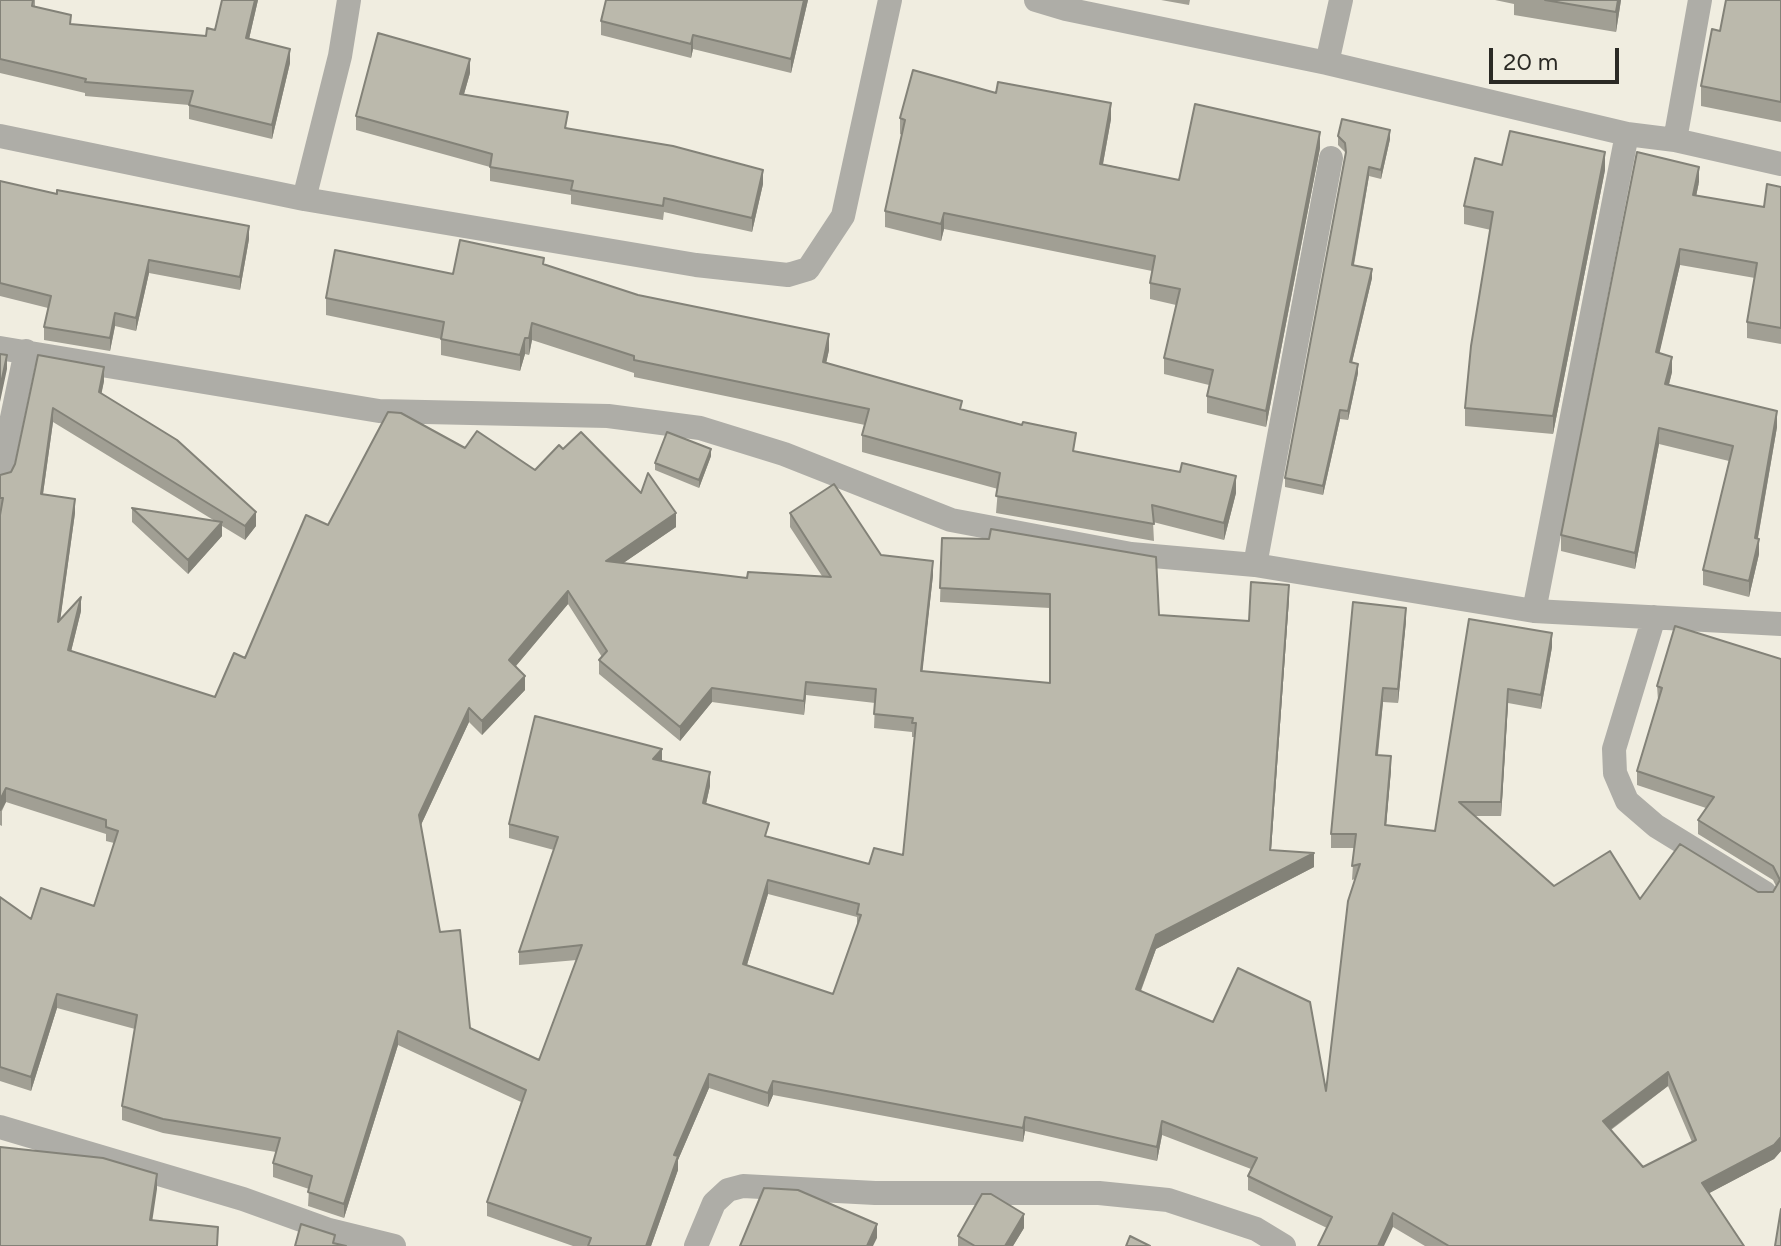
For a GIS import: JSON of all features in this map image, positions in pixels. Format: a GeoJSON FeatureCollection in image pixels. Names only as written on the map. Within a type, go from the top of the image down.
{"type":"FeatureCollection","features":[{"type":"Feature","properties":{"kind":"street"},"geometry":{"type":"LineString","coordinates":[[304,199],[340,56],[349,0]]}},
{"type":"Feature","properties":{"kind":"street"},"geometry":{"type":"LineString","coordinates":[[0,136],[304,199],[696,265],[788,275],[808,269],[843,216],[890,0]]}},
{"type":"Feature","properties":{"kind":"street"},"geometry":{"type":"LineString","coordinates":[[1036,0],[1327,63],[1627,134],[1675,140],[1781,164]]}},
{"type":"Feature","properties":{"kind":"street"},"geometry":{"type":"LineString","coordinates":[[1327,63],[1341,0]]}},
{"type":"Feature","properties":{"kind":"street"},"geometry":{"type":"LineString","coordinates":[[1675,140],[1700,0]]}},
{"type":"Feature","properties":{"kind":"street"},"geometry":{"type":"LineString","coordinates":[[1534,611],[1627,134]]}},
{"type":"Feature","properties":{"kind":"street"},"geometry":{"type":"LineString","coordinates":[[1255,565],[1331,158]]}},
{"type":"Feature","properties":{"kind":"street"},"geometry":{"type":"LineString","coordinates":[[0,348],[379,411],[608,416],[700,428],[784,454],[951,520],[1131,554],[1255,565],[1534,611],[1781,624]]}},
{"type":"Feature","properties":{"kind":"street"},"geometry":{"type":"LineString","coordinates":[[0,475],[26,351]]}},
{"type":"Feature","properties":{"kind":"street"},"geometry":{"type":"LineString","coordinates":[[1654,617],[1614,749],[1615,773],[1627,801],[1656,826],[1765,893]]}},
{"type":"Feature","properties":{"kind":"street"},"geometry":{"type":"LineString","coordinates":[[0,1127],[243,1199],[329,1230],[394,1246]]}},
{"type":"Feature","properties":{"kind":"street"},"geometry":{"type":"LineString","coordinates":[[696,1246],[714,1203],[728,1190],[743,1186],[875,1193],[1099,1193],[1168,1200],[1256,1229],[1284,1246]]}},
{"type":"Feature","properties":{"kind":"building"},"geometry":{"type":"Polygon","coordinates":[[[0,0],[33,0],[32,6],[71,15],[70,24],[206,36],[207,28],[215,30],[222,0],[255,0],[246,38],[290,49],[272,125],[189,105],[193,91],[85,82],[86,79],[0,59],[0,0]]]}},
{"type":"Feature","properties":{"kind":"building"},"geometry":{"type":"Polygon","coordinates":[[[606,0],[804,0],[791,59],[693,35],[691,44],[601,21],[606,0]]]}},
{"type":"Feature","properties":{"kind":"building"},"geometry":{"type":"Polygon","coordinates":[[[1545,0],[1618,0],[1616,12],[1545,0]]]}},
{"type":"Feature","properties":{"kind":"building"},"geometry":{"type":"Polygon","coordinates":[[[1726,0],[1781,0],[1781,102],[1701,86],[1712,29],[1720,31],[1726,0]]]}},
{"type":"Feature","properties":{"kind":"building"},"geometry":{"type":"Polygon","coordinates":[[[378,33],[470,59],[460,94],[568,112],[565,128],[673,146],[763,170],[752,218],[664,198],[663,206],[571,190],[573,181],[490,167],[492,154],[356,116],[378,33]]]}},
{"type":"Feature","properties":{"kind":"building"},"geometry":{"type":"Polygon","coordinates":[[[913,70],[996,93],[998,82],[1111,103],[1100,164],[1179,180],[1195,104],[1320,132],[1266,411],[1207,396],[1213,370],[1164,358],[1180,289],[1150,283],[1155,256],[944,213],[941,224],[885,211],[905,120],[900,118],[913,70]]]}},
{"type":"Feature","properties":{"kind":"building"},"geometry":{"type":"Polygon","coordinates":[[[1342,119],[1390,130],[1381,170],[1369,167],[1352,265],[1372,269],[1350,362],[1358,364],[1348,411],[1340,410],[1323,486],[1285,478],[1346,152],[1345,143],[1338,136],[1342,119]]]}},
{"type":"Feature","properties":{"kind":"building"},"geometry":{"type":"Polygon","coordinates":[[[1510,131],[1605,152],[1553,416],[1465,408],[1471,346],[1493,212],[1464,206],[1475,158],[1502,165],[1510,131]]]}},
{"type":"Feature","properties":{"kind":"building"},"geometry":{"type":"Polygon","coordinates":[[[1637,152],[1699,167],[1693,195],[1764,207],[1767,184],[1781,187],[1781,328],[1747,322],[1757,263],[1680,249],[1656,352],[1672,357],[1665,384],[1777,411],[1755,538],[1759,539],[1749,581],[1703,570],[1733,446],[1659,428],[1635,553],[1561,535],[1637,152]]]}},
{"type":"Feature","properties":{"kind":"building"},"geometry":{"type":"Polygon","coordinates":[[[0,181],[57,194],[57,190],[249,226],[240,277],[149,260],[136,318],[115,313],[110,338],[44,327],[51,296],[0,283],[0,181]]]}},
{"type":"Feature","properties":{"kind":"building"},"geometry":{"type":"Polygon","coordinates":[[[460,240],[544,258],[543,264],[638,295],[829,334],[823,362],[962,401],[960,409],[1022,425],[1023,422],[1076,433],[1073,451],[1180,472],[1182,463],[1236,476],[1224,523],[1152,505],[1154,524],[996,496],[1000,473],[862,435],[869,409],[634,360],[634,356],[532,323],[529,338],[525,338],[520,355],[441,339],[444,322],[326,298],[335,250],[453,274],[460,240]]]}},
{"type":"Feature","properties":{"kind":"building"},"geometry":{"type":"Polygon","coordinates":[[[0,354],[7,355],[0,388],[0,354]]]}},
{"type":"Feature","properties":{"kind":"building"},"geometry":{"type":"Polygon","coordinates":[[[38,355],[104,367],[99,392],[177,440],[256,512],[245,526],[53,408],[41,494],[75,499],[58,622],[81,597],[68,650],[215,697],[234,653],[245,658],[306,515],[328,525],[388,412],[401,413],[465,448],[477,431],[535,470],[559,445],[563,449],[581,432],[641,493],[648,473],[676,513],[606,561],[747,578],[748,572],[831,577],[790,513],[834,484],[881,555],[933,561],[921,671],[1050,683],[1050,594],[940,588],[942,538],[989,539],[991,529],[1156,557],[1159,615],[1249,621],[1251,582],[1289,585],[1270,850],[1314,853],[1156,935],[1136,989],[1213,1022],[1238,968],[1310,1002],[1326,1091],[1348,901],[1360,864],[1352,866],[1356,834],[1331,834],[1353,602],[1406,608],[1398,689],[1383,688],[1376,755],[1391,756],[1385,825],[1435,831],[1469,619],[1552,633],[1541,695],[1508,689],[1501,802],[1459,802],[1554,886],[1610,851],[1640,899],[1680,844],[1758,892],[1773,892],[1780,880],[1773,866],[1698,820],[1714,797],[1637,771],[1662,688],[1657,686],[1675,626],[1781,659],[1781,1137],[1774,1145],[1702,1183],[1744,1246],[1449,1246],[1393,1213],[1378,1246],[1318,1246],[1332,1217],[1248,1176],[1257,1158],[1162,1121],[1157,1147],[1025,1117],[1023,1128],[773,1081],[768,1093],[709,1074],[674,1155],[678,1156],[646,1246],[588,1246],[591,1238],[487,1202],[526,1090],[398,1031],[344,1204],[308,1192],[312,1176],[273,1163],[280,1138],[163,1119],[122,1106],[137,1015],[57,994],[31,1077],[0,1067],[0,897],[31,919],[41,888],[94,906],[118,831],[106,827],[106,820],[6,788],[0,800],[0,515],[3,498],[0,498],[0,475],[11,472],[38,355]],[[568,591],[509,660],[525,676],[482,721],[469,708],[419,815],[440,932],[460,930],[470,1028],[539,1060],[582,945],[519,952],[558,837],[509,824],[535,716],[662,749],[653,759],[710,772],[703,803],[769,823],[765,836],[869,864],[874,848],[903,855],[916,723],[912,723],[913,718],[874,714],[876,689],[806,682],[804,701],[712,688],[680,727],[599,660],[607,651],[568,591]],[[768,880],[743,964],[833,994],[861,915],[857,914],[859,904],[768,880]],[[1668,1072],[1603,1121],[1643,1167],[1696,1140],[1668,1072]]]}},
{"type":"Feature","properties":{"kind":"building"},"geometry":{"type":"Polygon","coordinates":[[[667,432],[711,449],[699,480],[655,463],[667,432]]]}},
{"type":"Feature","properties":{"kind":"building"},"geometry":{"type":"Polygon","coordinates":[[[132,508],[222,522],[188,560],[132,508]]]}},
{"type":"Feature","properties":{"kind":"building"},"geometry":{"type":"Polygon","coordinates":[[[0,1147],[103,1158],[157,1174],[150,1220],[218,1227],[217,1246],[0,1246],[0,1147]]]}},
{"type":"Feature","properties":{"kind":"building"},"geometry":{"type":"Polygon","coordinates":[[[764,1188],[798,1190],[877,1224],[867,1246],[740,1246],[764,1188]]]}},
{"type":"Feature","properties":{"kind":"building"},"geometry":{"type":"Polygon","coordinates":[[[982,1194],[991,1194],[1024,1214],[1005,1246],[975,1246],[958,1236],[982,1194]]]}},
{"type":"Feature","properties":{"kind":"building"},"geometry":{"type":"Polygon","coordinates":[[[1781,1209],[1781,1246],[1775,1246],[1781,1209]]]}},
{"type":"Feature","properties":{"kind":"building"},"geometry":{"type":"Polygon","coordinates":[[[301,1224],[335,1235],[333,1243],[346,1246],[295,1246],[301,1224]]]}},
{"type":"Feature","properties":{"kind":"building"},"geometry":{"type":"Polygon","coordinates":[[[1130,1236],[1150,1246],[1126,1246],[1130,1236]]]}}]}
